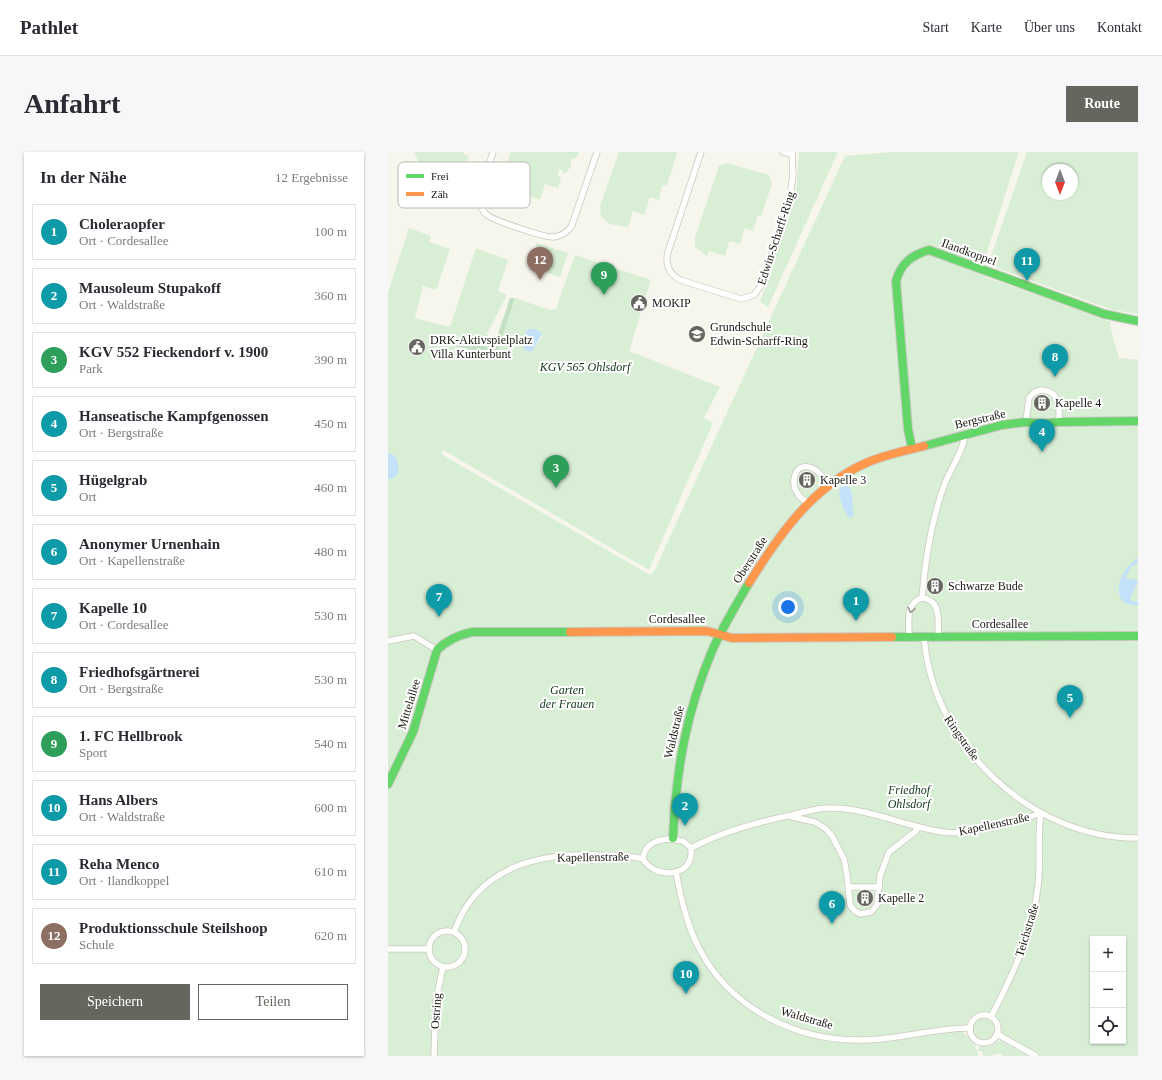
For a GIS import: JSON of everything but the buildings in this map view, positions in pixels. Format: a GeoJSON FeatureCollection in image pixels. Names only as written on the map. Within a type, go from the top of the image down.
{"type":"FeatureCollection","features":[{"type":"Feature","properties":{"kind":"street"},"geometry":{"type":"LineString","coordinates":[[490,162],[493,152]]}},
{"type":"Feature","properties":{"kind":"street"},"geometry":{"type":"LineString","coordinates":[[482,208],[483,211],[492,218],[552,237],[562,234],[572,226],[597,152]]}},
{"type":"Feature","properties":{"kind":"street","name":"Edwin-Scharff-Ring"},"geometry":{"type":"LineString","coordinates":[[701,152],[667,255],[667,264],[671,273],[680,280],[741,299],[754,295],[762,284],[790,198],[793,181],[792,153],[783,152]]}},
{"type":"Feature","properties":{"kind":"street","name":"Ilandkoppel"},"geometry":{"type":"LineString","coordinates":[[912,448],[908,429],[896,281],[901,265],[919,252],[929,250],[1104,314],[1138,321]]}},
{"type":"Feature","properties":{"kind":"street"},"geometry":{"type":"LineString","coordinates":[[1026,422],[1029,398],[1036,391],[1048,390],[1057,400],[1059,422]]}},
{"type":"Feature","properties":{"kind":"street","name":"Bergstraße"},"geometry":{"type":"LineString","coordinates":[[939,441],[1002,425],[1026,422],[1047,424],[1059,422],[1138,421]]}},
{"type":"Feature","properties":{"kind":"street"},"geometry":{"type":"LineString","coordinates":[[922,598],[933,525],[945,484],[952,466],[964,444],[964,435]]}},
{"type":"Feature","properties":{"kind":"street","name":"Oberstraße"},"geometry":{"type":"LineString","coordinates":[[720,635],[748,584],[774,544],[808,503],[828,484],[859,465],[939,441]]}},
{"type":"Feature","properties":{"kind":"street"},"geometry":{"type":"LineString","coordinates":[[808,503],[798,495],[794,488],[794,476],[797,471],[807,467],[813,468],[828,484]]}},
{"type":"Feature","properties":{"kind":"street"},"geometry":{"type":"LineString","coordinates":[[909,637],[910,607],[917,599],[922,598],[928,599],[936,606],[938,637]]}},
{"type":"Feature","properties":{"kind":"street","name":"Cordesallee"},"geometry":{"type":"LineString","coordinates":[[437,650],[454,637],[472,632],[707,631],[732,638],[1138,636]]}},
{"type":"Feature","properties":{"kind":"street","name":"Waldstraße"},"geometry":{"type":"LineString","coordinates":[[673,838],[675,791],[681,751],[698,688],[720,635]]}},
{"type":"Feature","properties":{"kind":"street"},"geometry":{"type":"LineString","coordinates":[[388,641],[414,636],[437,650]]}},
{"type":"Feature","properties":{"kind":"street","name":"Ringstraße"},"geometry":{"type":"LineString","coordinates":[[924,637],[928,664],[936,691],[950,724],[970,752],[992,776],[1041,813]]}},
{"type":"Feature","properties":{"kind":"street","name":"Mittelallee"},"geometry":{"type":"LineString","coordinates":[[388,784],[413,732],[437,650]]}},
{"type":"Feature","properties":{"kind":"street","name":"Kapellenstraße"},"geometry":{"type":"LineString","coordinates":[[691,848],[730,831],[775,817],[815,809],[833,808],[864,812],[918,827],[953,833],[1002,824],[1041,813],[1080,829],[1115,837],[1138,838]]}},
{"type":"Feature","properties":{"kind":"street","name":"Teichstraße"},"geometry":{"type":"LineString","coordinates":[[991,1017],[1020,956],[1033,917],[1038,884],[1041,813]]}},
{"type":"Feature","properties":{"kind":"street","name":"Kapellenstraße"},"geometry":{"type":"LineString","coordinates":[[786,816],[799,817],[815,822],[826,829],[832,836],[844,859],[851,907],[857,912],[864,914],[871,912],[877,905],[884,862],[889,852],[918,827]]}},
{"type":"Feature","properties":{"kind":"street"},"geometry":{"type":"LineString","coordinates":[[673,838],[682,841],[691,848],[692,858],[688,865],[676,872],[656,870],[648,865],[644,858],[645,850],[651,844],[663,839],[673,838]]}},
{"type":"Feature","properties":{"kind":"street","name":"Kapellenstraße"},"geometry":{"type":"LineString","coordinates":[[454,932],[469,902],[482,887],[499,875],[522,863],[581,854],[644,858]]}},
{"type":"Feature","properties":{"kind":"street","name":"Waldstraße"},"geometry":{"type":"LineString","coordinates":[[676,872],[686,918],[700,950],[712,970],[738,999],[774,1022],[816,1036],[863,1040],[970,1028]]}},
{"type":"Feature","properties":{"kind":"street"},"geometry":{"type":"LineString","coordinates":[[849,887],[879,887]]}},
{"type":"Feature","properties":{"kind":"street"},"geometry":{"type":"LineString","coordinates":[[444,931],[454,932],[459,934],[465,944],[464,956],[456,965],[443,967],[433,961],[428,949],[429,944],[435,935],[444,931]]}},
{"type":"Feature","properties":{"kind":"street"},"geometry":{"type":"LineString","coordinates":[[388,949],[428,949]]}},
{"type":"Feature","properties":{"kind":"street","name":"Ostring"},"geometry":{"type":"LineString","coordinates":[[434,1056],[436,1000],[443,967]]}},
{"type":"Feature","properties":{"kind":"street"},"geometry":{"type":"LineString","coordinates":[[984,1015],[991,1017],[997,1025],[997,1034],[992,1040],[980,1042],[972,1035],[970,1028],[972,1022],[978,1017],[984,1015]]}},
{"type":"Feature","properties":{"kind":"street"},"geometry":{"type":"LineString","coordinates":[[997,1034],[1036,1056]]}},
{"type":"Feature","properties":{"kind":"green space"},"geometry":{"type":"Polygon","coordinates":[[[414,152],[464,152],[464,154],[469,156],[467,162],[418,162],[414,152]]]}},
{"type":"Feature","properties":{"kind":"green space"},"geometry":{"type":"Polygon","coordinates":[[[511,152],[579,152],[576,158],[571,159],[571,166],[566,173],[562,172],[563,170],[560,169],[557,175],[561,177],[558,188],[545,184],[540,200],[530,196],[530,162],[507,162],[511,152]]]}},
{"type":"Feature","properties":{"kind":"green space"},"geometry":{"type":"Polygon","coordinates":[[[619,152],[676,152],[677,154],[667,185],[662,186],[659,200],[650,197],[644,215],[633,211],[628,227],[610,224],[601,217],[600,206],[619,152]]]}},
{"type":"Feature","properties":{"kind":"green space"},"geometry":{"type":"Polygon","coordinates":[[[799,152],[838,152],[768,307],[760,302],[796,195],[799,152]]]}},
{"type":"Feature","properties":{"kind":"green space","name":"Friedhof Ohlsdorf"},"geometry":{"type":"Polygon","coordinates":[[[893,152],[1019,152],[982,267],[986,277],[1111,322],[1110,326],[1119,358],[1138,360],[1138,1056],[1004,1056],[1000,1053],[990,1056],[983,1056],[982,1051],[978,1051],[980,1045],[987,1045],[1002,1040],[1002,1032],[1000,1024],[995,1018],[988,1014],[979,1013],[971,1017],[962,1032],[976,1043],[975,1048],[978,1056],[388,1056],[388,478],[391,479],[398,473],[395,456],[388,453],[388,292],[409,228],[431,236],[429,242],[450,249],[436,290],[423,286],[415,318],[450,327],[476,248],[508,260],[498,291],[507,295],[487,334],[494,346],[493,349],[452,337],[449,343],[495,356],[515,298],[550,310],[556,309],[575,255],[651,280],[629,351],[720,387],[704,418],[713,423],[649,570],[443,450],[441,454],[650,575],[654,572],[845,156],[893,152]],[[526,331],[523,343],[532,351],[542,336],[526,331]]]}},
{"type":"Feature","properties":{"kind":"green space"},"geometry":{"type":"Polygon","coordinates":[[[1027,152],[1138,152],[1138,314],[1113,310],[988,265],[1027,152]]]}},
{"type":"Feature","properties":{"kind":"green space"},"geometry":{"type":"Polygon","coordinates":[[[726,163],[769,175],[772,184],[761,216],[758,215],[753,231],[745,228],[740,244],[729,241],[725,256],[709,251],[707,256],[695,247],[695,237],[719,166],[726,163]]]}},
{"type":"Feature","properties":{"kind":"green space"},"geometry":{"type":"Polygon","coordinates":[[[537,243],[568,253],[560,277],[529,267],[537,243]]]}},
{"type":"Feature","properties":{"kind":"green space"},"geometry":{"type":"Polygon","coordinates":[[[510,298],[515,298],[496,356],[449,344],[451,336],[493,349],[510,298]]]}},
{"type":"Feature","properties":{"kind":"green space"},"geometry":{"type":"Polygon","coordinates":[[[984,1018],[992,1021],[995,1029],[992,1037],[984,1040],[976,1037],[973,1029],[976,1021],[984,1018]]]}},
{"type":"Feature","properties":{"kind":"water"},"geometry":{"type":"Polygon","coordinates":[[[529,329],[535,329],[542,333],[533,350],[530,352],[524,349],[523,344],[523,338],[529,329]]]}},
{"type":"Feature","properties":{"kind":"water"},"geometry":{"type":"Polygon","coordinates":[[[388,453],[395,456],[398,466],[398,473],[391,479],[388,478],[388,453]]]}},
{"type":"Feature","properties":{"kind":"water"},"geometry":{"type":"Polygon","coordinates":[[[848,486],[852,496],[854,515],[851,518],[846,513],[840,500],[839,491],[840,488],[848,486]]]}},
{"type":"Feature","properties":{"kind":"water"},"geometry":{"type":"Polygon","coordinates":[[[1138,558],[1138,563],[1131,567],[1125,578],[1134,579],[1138,582],[1130,598],[1133,602],[1138,601],[1138,605],[1133,605],[1126,603],[1121,599],[1119,587],[1125,571],[1133,561],[1138,558]]]}},
{"type":"Feature","properties":{"kind":"traffic: fast"},"geometry":{"type":"LineString","coordinates":[[912,448],[908,429],[896,281],[904,265],[917,254],[929,250],[1104,314],[1138,321]]}},
{"type":"Feature","properties":{"kind":"traffic: fast"},"geometry":{"type":"LineString","coordinates":[[924,446],[1002,425],[1026,422],[1043,424],[1059,422],[1138,421]]}},
{"type":"Feature","properties":{"kind":"traffic: fast"},"geometry":{"type":"LineString","coordinates":[[673,838],[674,813],[680,765],[695,697],[716,642],[749,583]]}},
{"type":"Feature","properties":{"kind":"traffic: fast"},"geometry":{"type":"LineString","coordinates":[[388,784],[413,732],[437,650],[441,646],[453,638],[472,632],[570,632]]}},
{"type":"Feature","properties":{"kind":"traffic: fast"},"geometry":{"type":"LineString","coordinates":[[892,637],[1138,636]]}},
{"type":"Feature","properties":{"kind":"traffic: slow"},"geometry":{"type":"LineString","coordinates":[[749,583],[772,547],[798,514],[829,485],[847,473],[873,460],[924,446]]}},
{"type":"Feature","properties":{"kind":"traffic: slow"},"geometry":{"type":"LineString","coordinates":[[570,632],[707,631],[732,638],[892,637]]}},
{"type":"Feature","properties":{"kind":"place","name":"Produktionsschule Steilshoop"},"geometry":{"type":"Point","coordinates":[540,280]}},
{"type":"Feature","properties":{"kind":"place","name":"Reha Menco"},"geometry":{"type":"Point","coordinates":[1027,281]}},
{"type":"Feature","properties":{"kind":"place","name":"1. FC Hellbrook"},"geometry":{"type":"Point","coordinates":[604,295]}},
{"type":"Feature","properties":{"kind":"place","name":"MOKIP"},"geometry":{"type":"Point","coordinates":[639,303]}},
{"type":"Feature","properties":{"kind":"place","name":"Grundschule Edwin-Scharff-Ring"},"geometry":{"type":"Point","coordinates":[697,334]}},
{"type":"Feature","properties":{"kind":"place","name":"DRK-Aktivspielplatz Villa Kunterbunt"},"geometry":{"type":"Point","coordinates":[417,347]}},
{"type":"Feature","properties":{"kind":"place","name":"Friedhofsgärtnerei"},"geometry":{"type":"Point","coordinates":[1055,377]}},
{"type":"Feature","properties":{"kind":"place","name":"Kapelle 4"},"geometry":{"type":"Point","coordinates":[1042,403]}},
{"type":"Feature","properties":{"kind":"place","name":"Hanseatische Kampfgenossen"},"geometry":{"type":"Point","coordinates":[1042,452]}},
{"type":"Feature","properties":{"kind":"place","name":"Kapelle 3"},"geometry":{"type":"Point","coordinates":[807,480]}},
{"type":"Feature","properties":{"kind":"place","name":"KGV 552 Fieckendorf v. 1900"},"geometry":{"type":"Point","coordinates":[556,488]}},
{"type":"Feature","properties":{"kind":"place","name":"Schwarze Bude"},"geometry":{"type":"Point","coordinates":[935,586]}},
{"type":"Feature","properties":{"kind":"place","name":"Kapelle 10"},"geometry":{"type":"Point","coordinates":[439,617]}},
{"type":"Feature","properties":{"kind":"place","name":"Choleraopfer"},"geometry":{"type":"Point","coordinates":[856,621]}},
{"type":"Feature","properties":{"kind":"place","name":"Hügelgrab"},"geometry":{"type":"Point","coordinates":[1070,718]}},
{"type":"Feature","properties":{"kind":"place","name":"Mausoleum Stupakoff"},"geometry":{"type":"Point","coordinates":[685,826]}},
{"type":"Feature","properties":{"kind":"place","name":"Kapelle 2"},"geometry":{"type":"Point","coordinates":[865,898]}},
{"type":"Feature","properties":{"kind":"place","name":"Anonymer Urnenhain"},"geometry":{"type":"Point","coordinates":[832,924]}},
{"type":"Feature","properties":{"kind":"place","name":"Hans Albers"},"geometry":{"type":"Point","coordinates":[686,994]}},
{"type":"Feature","properties":{"kind":"park label","name":"KGV 565 Ohlsdorf"},"geometry":{"type":"Point","coordinates":[585,367]}},
{"type":"Feature","properties":{"kind":"park label","name":"Garten der Frauen"},"geometry":{"type":"Point","coordinates":[567,697]}}]}
